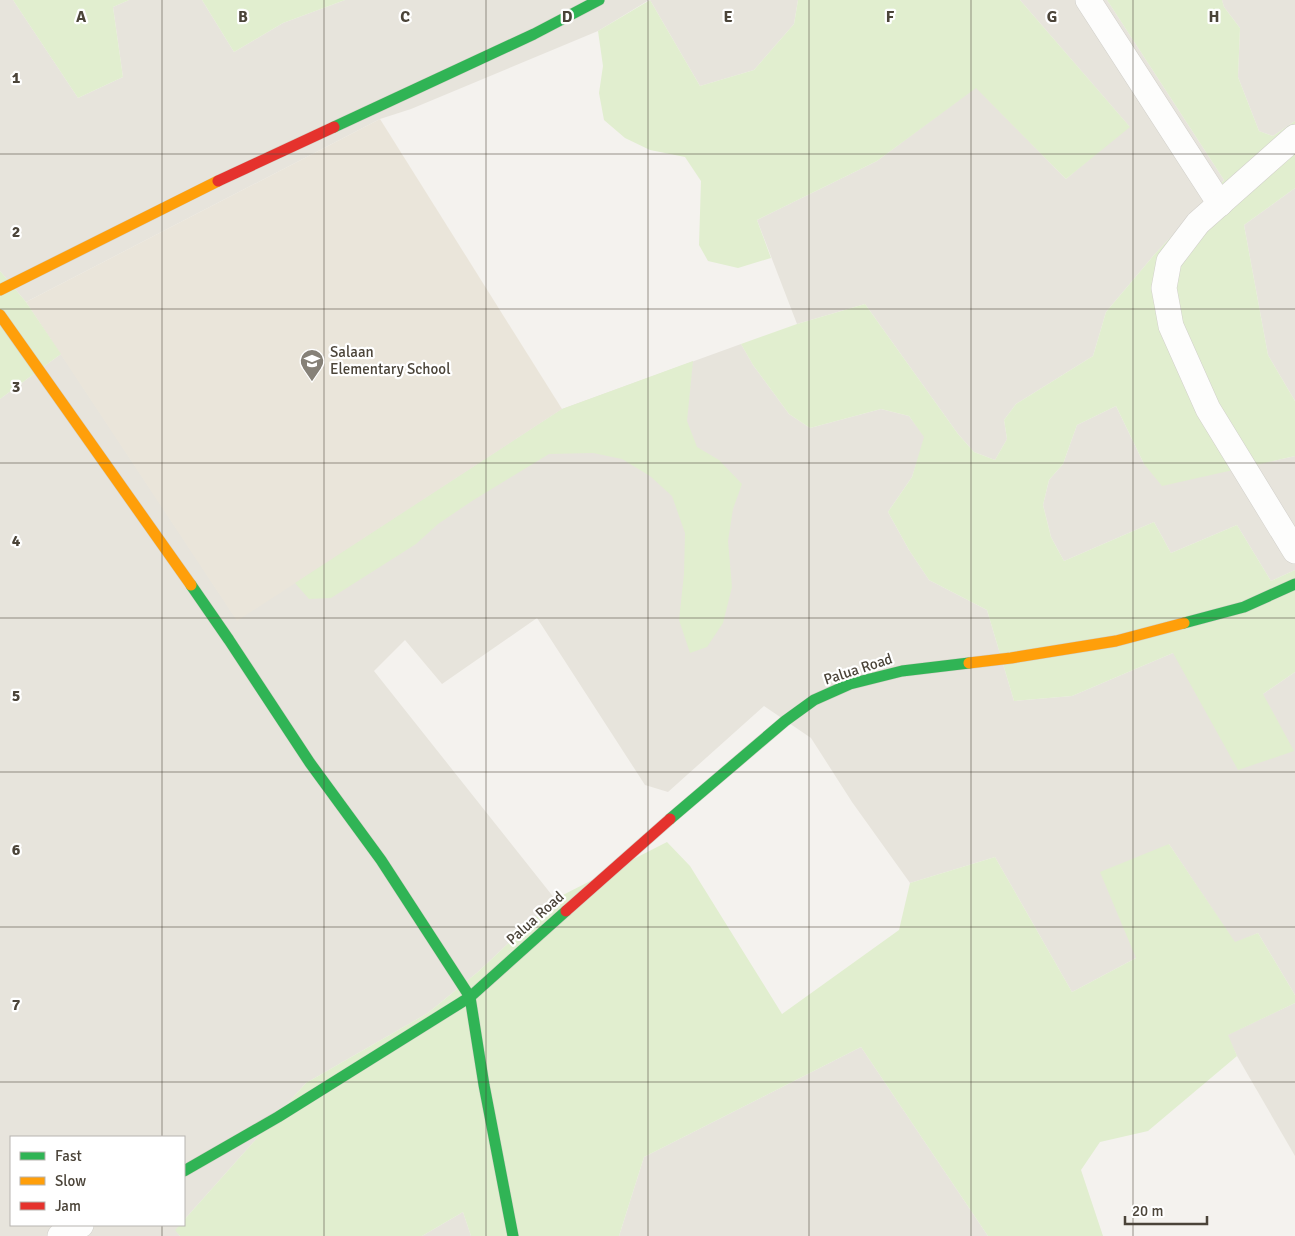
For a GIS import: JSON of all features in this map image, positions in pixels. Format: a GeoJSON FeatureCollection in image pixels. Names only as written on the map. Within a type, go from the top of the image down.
{"type":"FeatureCollection","features":[{"type":"Feature","properties":{"kind":"street"},"geometry":{"type":"LineString","coordinates":[[0,290],[196,192],[534,34],[599,0]]}},
{"type":"Feature","properties":{"kind":"street"},"geometry":{"type":"LineString","coordinates":[[1088,0],[1220,204]]}},
{"type":"Feature","properties":{"kind":"street"},"geometry":{"type":"LineString","coordinates":[[1295,137],[1198,223],[1169,261],[1164,288],[1171,326],[1208,409],[1295,551]]}},
{"type":"Feature","properties":{"kind":"street"},"geometry":{"type":"LineString","coordinates":[[0,315],[229,640],[310,763],[381,860],[470,997],[484,1085],[513,1236]]}},
{"type":"Feature","properties":{"kind":"street","name":"Palua Road"},"geometry":{"type":"LineString","coordinates":[[185,1170],[278,1117],[470,997],[628,855],[786,721],[814,700],[850,684],[902,671],[1011,658],[1116,641],[1244,607],[1295,584]]}},
{"type":"Feature","properties":{"kind":"street"},"geometry":{"type":"LineString","coordinates":[[60,1236],[79,1226]]}},
{"type":"Feature","properties":{"kind":"shaded area"},"geometry":{"type":"Polygon","coordinates":[[[0,0],[13,0],[78,98],[123,77],[113,7],[129,0],[202,0],[234,52],[283,23],[345,0],[649,0],[598,31],[411,109],[380,119],[26,302],[0,271],[0,0]]]}},
{"type":"Feature","properties":{"kind":"shaded area"},"geometry":{"type":"Polygon","coordinates":[[[650,0],[798,0],[794,24],[754,70],[700,86],[650,0]]]}},
{"type":"Feature","properties":{"kind":"shaded area"},"geometry":{"type":"Polygon","coordinates":[[[1020,0],[1107,0],[1224,180],[1154,255],[1106,312],[1093,356],[1016,404],[1004,420],[1007,439],[995,460],[974,452],[958,434],[865,304],[797,324],[757,220],[877,161],[976,87],[1066,179],[1129,126],[1020,0]]]}},
{"type":"Feature","properties":{"kind":"shaded area"},"geometry":{"type":"Polygon","coordinates":[[[1222,0],[1295,0],[1295,121],[1273,136],[1259,131],[1238,77],[1240,28],[1224,7],[1222,0]]]}},
{"type":"Feature","properties":{"kind":"shaded area","name":"Salaan Elementary School"},"geometry":{"type":"Polygon","coordinates":[[[380,119],[562,409],[237,621],[26,302],[380,119]]]}},
{"type":"Feature","properties":{"kind":"shaded area"},"geometry":{"type":"Polygon","coordinates":[[[1295,188],[1295,401],[1268,355],[1244,225],[1295,188]]]}},
{"type":"Feature","properties":{"kind":"shaded area"},"geometry":{"type":"Polygon","coordinates":[[[741,344],[753,365],[789,414],[810,428],[881,409],[909,416],[925,437],[912,477],[888,512],[909,550],[929,580],[987,610],[1014,701],[1072,696],[1173,653],[1263,694],[1295,672],[1295,995],[1258,933],[1235,943],[1169,844],[1136,958],[1072,992],[995,857],[910,883],[852,802],[811,738],[764,706],[668,792],[645,785],[537,618],[442,684],[405,640],[374,671],[555,899],[479,971],[428,1013],[306,1083],[185,1219],[185,1136],[10,1136],[10,1226],[179,1226],[176,1230],[180,1236],[0,1236],[0,399],[61,354],[237,620],[562,409],[741,344]]]}},
{"type":"Feature","properties":{"kind":"shaded area"},"geometry":{"type":"Polygon","coordinates":[[[1116,406],[1144,464],[1273,461],[1295,456],[1295,570],[1271,581],[1237,525],[1171,553],[1154,522],[1064,561],[1051,537],[1043,505],[1049,480],[1063,464],[1077,425],[1116,406]]]}},
{"type":"Feature","properties":{"kind":"shaded area"},"geometry":{"type":"Polygon","coordinates":[[[1295,1003],[1295,1156],[1237,1056],[1227,1035],[1295,1003]]]}},
{"type":"Feature","properties":{"kind":"shaded area"},"geometry":{"type":"Polygon","coordinates":[[[861,1047],[988,1236],[619,1236],[644,1157],[861,1047]]]}},
{"type":"Feature","properties":{"kind":"shaded area"},"geometry":{"type":"Polygon","coordinates":[[[463,1212],[471,1236],[422,1236],[463,1212]]]}},
{"type":"Feature","properties":{"kind":"green space"},"geometry":{"type":"Polygon","coordinates":[[[13,0],[129,0],[113,7],[123,77],[78,98],[13,0]]]}},
{"type":"Feature","properties":{"kind":"green space"},"geometry":{"type":"Polygon","coordinates":[[[202,0],[345,0],[283,23],[234,52],[202,0]]]}},
{"type":"Feature","properties":{"kind":"green space"},"geometry":{"type":"Polygon","coordinates":[[[650,0],[700,86],[754,70],[794,24],[798,0],[1020,0],[1130,127],[1066,179],[976,88],[877,161],[757,220],[771,258],[738,268],[708,261],[699,245],[701,181],[685,157],[650,150],[625,138],[604,120],[599,93],[603,66],[598,31],[650,0]]]}},
{"type":"Feature","properties":{"kind":"green space"},"geometry":{"type":"Polygon","coordinates":[[[1107,0],[1222,0],[1224,7],[1240,28],[1238,77],[1259,131],[1273,136],[1295,121],[1295,188],[1244,225],[1268,355],[1295,401],[1295,456],[1162,486],[1144,464],[1116,406],[1077,425],[1063,464],[1049,480],[1043,505],[1051,537],[1064,561],[1154,522],[1171,553],[1237,525],[1271,581],[1295,570],[1295,672],[1263,694],[1294,751],[1238,770],[1173,653],[1072,696],[1014,701],[987,610],[929,580],[909,550],[888,512],[912,477],[924,437],[909,416],[881,409],[810,428],[789,414],[753,365],[741,344],[797,324],[865,304],[958,434],[974,452],[995,460],[1007,439],[1004,420],[1016,404],[1093,356],[1106,312],[1154,255],[1224,180],[1107,0]]]}},
{"type":"Feature","properties":{"kind":"green space"},"geometry":{"type":"Polygon","coordinates":[[[0,271],[26,302],[61,354],[0,399],[0,271]]]}},
{"type":"Feature","properties":{"kind":"green space"},"geometry":{"type":"Polygon","coordinates":[[[693,361],[687,421],[697,447],[719,460],[742,484],[733,509],[728,541],[732,587],[723,623],[707,647],[690,653],[679,620],[684,574],[685,533],[672,496],[650,476],[622,459],[593,453],[549,454],[472,501],[438,524],[416,544],[331,598],[309,599],[295,583],[562,409],[693,361]]]}},
{"type":"Feature","properties":{"kind":"green space"},"geometry":{"type":"Polygon","coordinates":[[[667,842],[690,866],[782,1014],[899,930],[910,883],[995,857],[1072,992],[1136,958],[1100,872],[1169,844],[1235,942],[1258,933],[1295,995],[1295,1003],[1228,1035],[1237,1056],[1148,1131],[1100,1142],[1081,1170],[1103,1236],[988,1236],[861,1047],[644,1157],[619,1236],[471,1236],[463,1212],[422,1236],[180,1236],[175,1230],[179,1226],[185,1226],[185,1219],[306,1083],[428,1013],[479,971],[555,899],[667,842]]]}},
{"type":"Feature","properties":{"kind":"traffic: fast"},"geometry":{"type":"LineString","coordinates":[[334,127],[534,34],[599,0]]}},
{"type":"Feature","properties":{"kind":"traffic: fast"},"geometry":{"type":"LineString","coordinates":[[1184,623],[1244,607],[1295,584]]}},
{"type":"Feature","properties":{"kind":"traffic: fast"},"geometry":{"type":"LineString","coordinates":[[191,585],[310,763],[381,860],[470,997],[484,1085],[513,1236]]}},
{"type":"Feature","properties":{"kind":"traffic: fast"},"geometry":{"type":"LineString","coordinates":[[670,819],[785,721],[814,700],[850,684],[902,671],[969,663]]}},
{"type":"Feature","properties":{"kind":"traffic: fast"},"geometry":{"type":"LineString","coordinates":[[185,1170],[278,1117],[470,997],[566,911]]}},
{"type":"Feature","properties":{"kind":"traffic: slow"},"geometry":{"type":"LineString","coordinates":[[0,290],[218,181]]}},
{"type":"Feature","properties":{"kind":"traffic: slow"},"geometry":{"type":"LineString","coordinates":[[0,315],[191,585]]}},
{"type":"Feature","properties":{"kind":"traffic: slow"},"geometry":{"type":"LineString","coordinates":[[969,663],[1116,641],[1184,623]]}},
{"type":"Feature","properties":{"kind":"traffic: jam"},"geometry":{"type":"LineString","coordinates":[[218,181],[334,127]]}},
{"type":"Feature","properties":{"kind":"traffic: jam"},"geometry":{"type":"LineString","coordinates":[[566,911],[670,819]]}},
{"type":"Feature","properties":{"kind":"place","name":"Salaan Elementary School"},"geometry":{"type":"Point","coordinates":[312,382]}}]}
